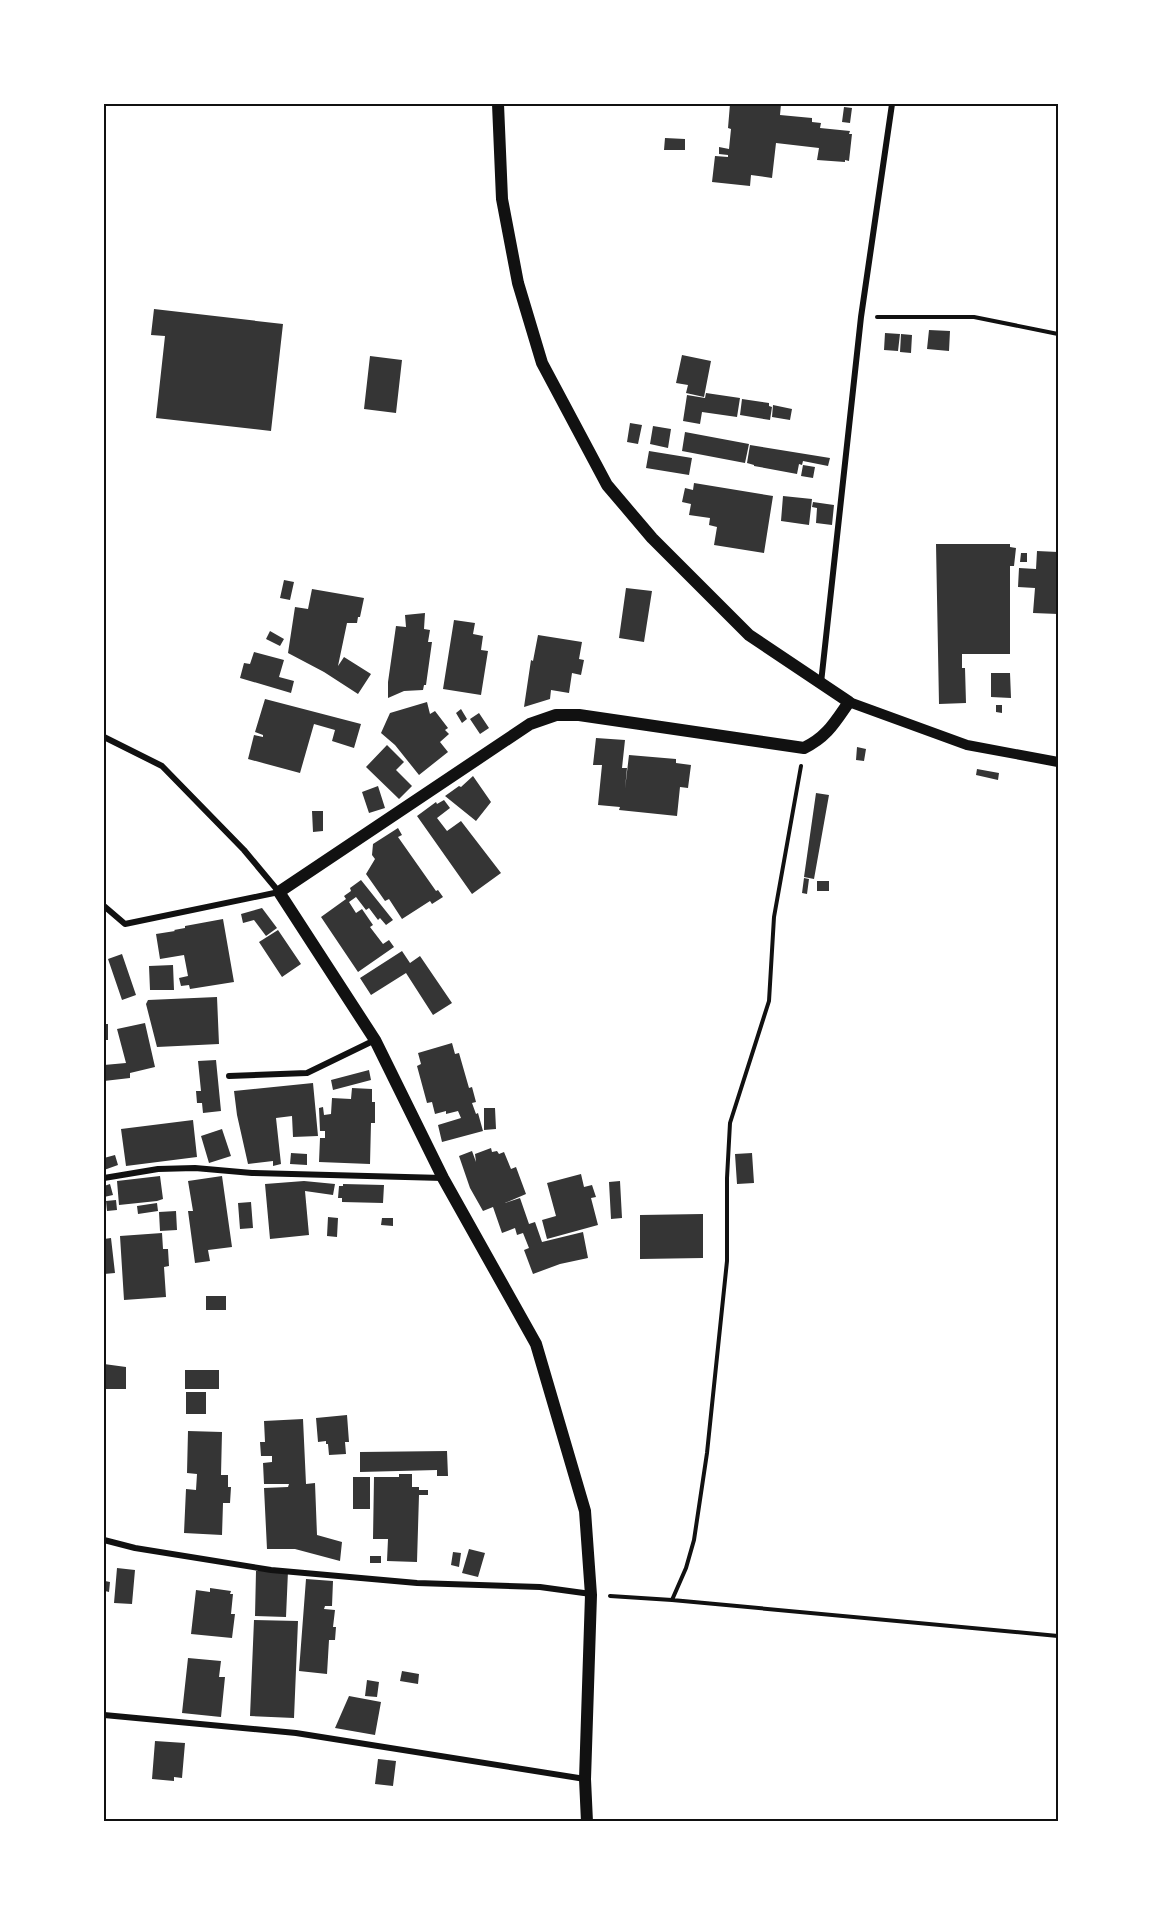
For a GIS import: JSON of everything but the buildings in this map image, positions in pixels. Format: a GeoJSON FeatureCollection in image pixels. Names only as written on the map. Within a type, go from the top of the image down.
{"type":"FeatureCollection","features":[{"type":"Feature","properties":{"kind":"main road"},"geometry":{"type":"LineString","coordinates":[[498,104],[502,199],[518,283],[542,363],[607,485],[652,538],[749,635],[849,702],[828,732],[818,742],[804,748],[579,715],[556,715],[530,724],[502,741],[279,892],[375,1040],[443,1178],[536,1344],[585,1511],[591,1594],[585,1779],[587,1821]]}},
{"type":"Feature","properties":{"kind":"street"},"geometry":{"type":"LineString","coordinates":[[821,683],[861,317],[892,104]]}},
{"type":"Feature","properties":{"kind":"street"},"geometry":{"type":"LineString","coordinates":[[849,702],[967,745],[1059,762]]}},
{"type":"Feature","properties":{"kind":"street"},"geometry":{"type":"LineString","coordinates":[[104,737],[162,766],[244,850],[279,892],[125,924],[104,906]]}},
{"type":"Feature","properties":{"kind":"street"},"geometry":{"type":"LineString","coordinates":[[229,1076],[307,1073],[375,1040]]}},
{"type":"Feature","properties":{"kind":"street"},"geometry":{"type":"LineString","coordinates":[[104,1179],[158,1169],[195,1168],[252,1173],[443,1178]]}},
{"type":"Feature","properties":{"kind":"street"},"geometry":{"type":"LineString","coordinates":[[104,1540],[135,1548],[271,1570],[417,1583],[540,1587],[591,1594]]}},
{"type":"Feature","properties":{"kind":"street"},"geometry":{"type":"LineString","coordinates":[[104,1714],[296,1733],[585,1779]]}},
{"type":"Feature","properties":{"kind":"path"},"geometry":{"type":"LineString","coordinates":[[861,317],[974,317],[1059,334]]}},
{"type":"Feature","properties":{"kind":"path"},"geometry":{"type":"LineString","coordinates":[[672,1600],[686,1568],[694,1540],[707,1453],[727,1261],[727,1178],[730,1123],[769,1000],[774,917],[804,748]]}},
{"type":"Feature","properties":{"kind":"path"},"geometry":{"type":"LineString","coordinates":[[591,1594],[1059,1636]]}}]}
